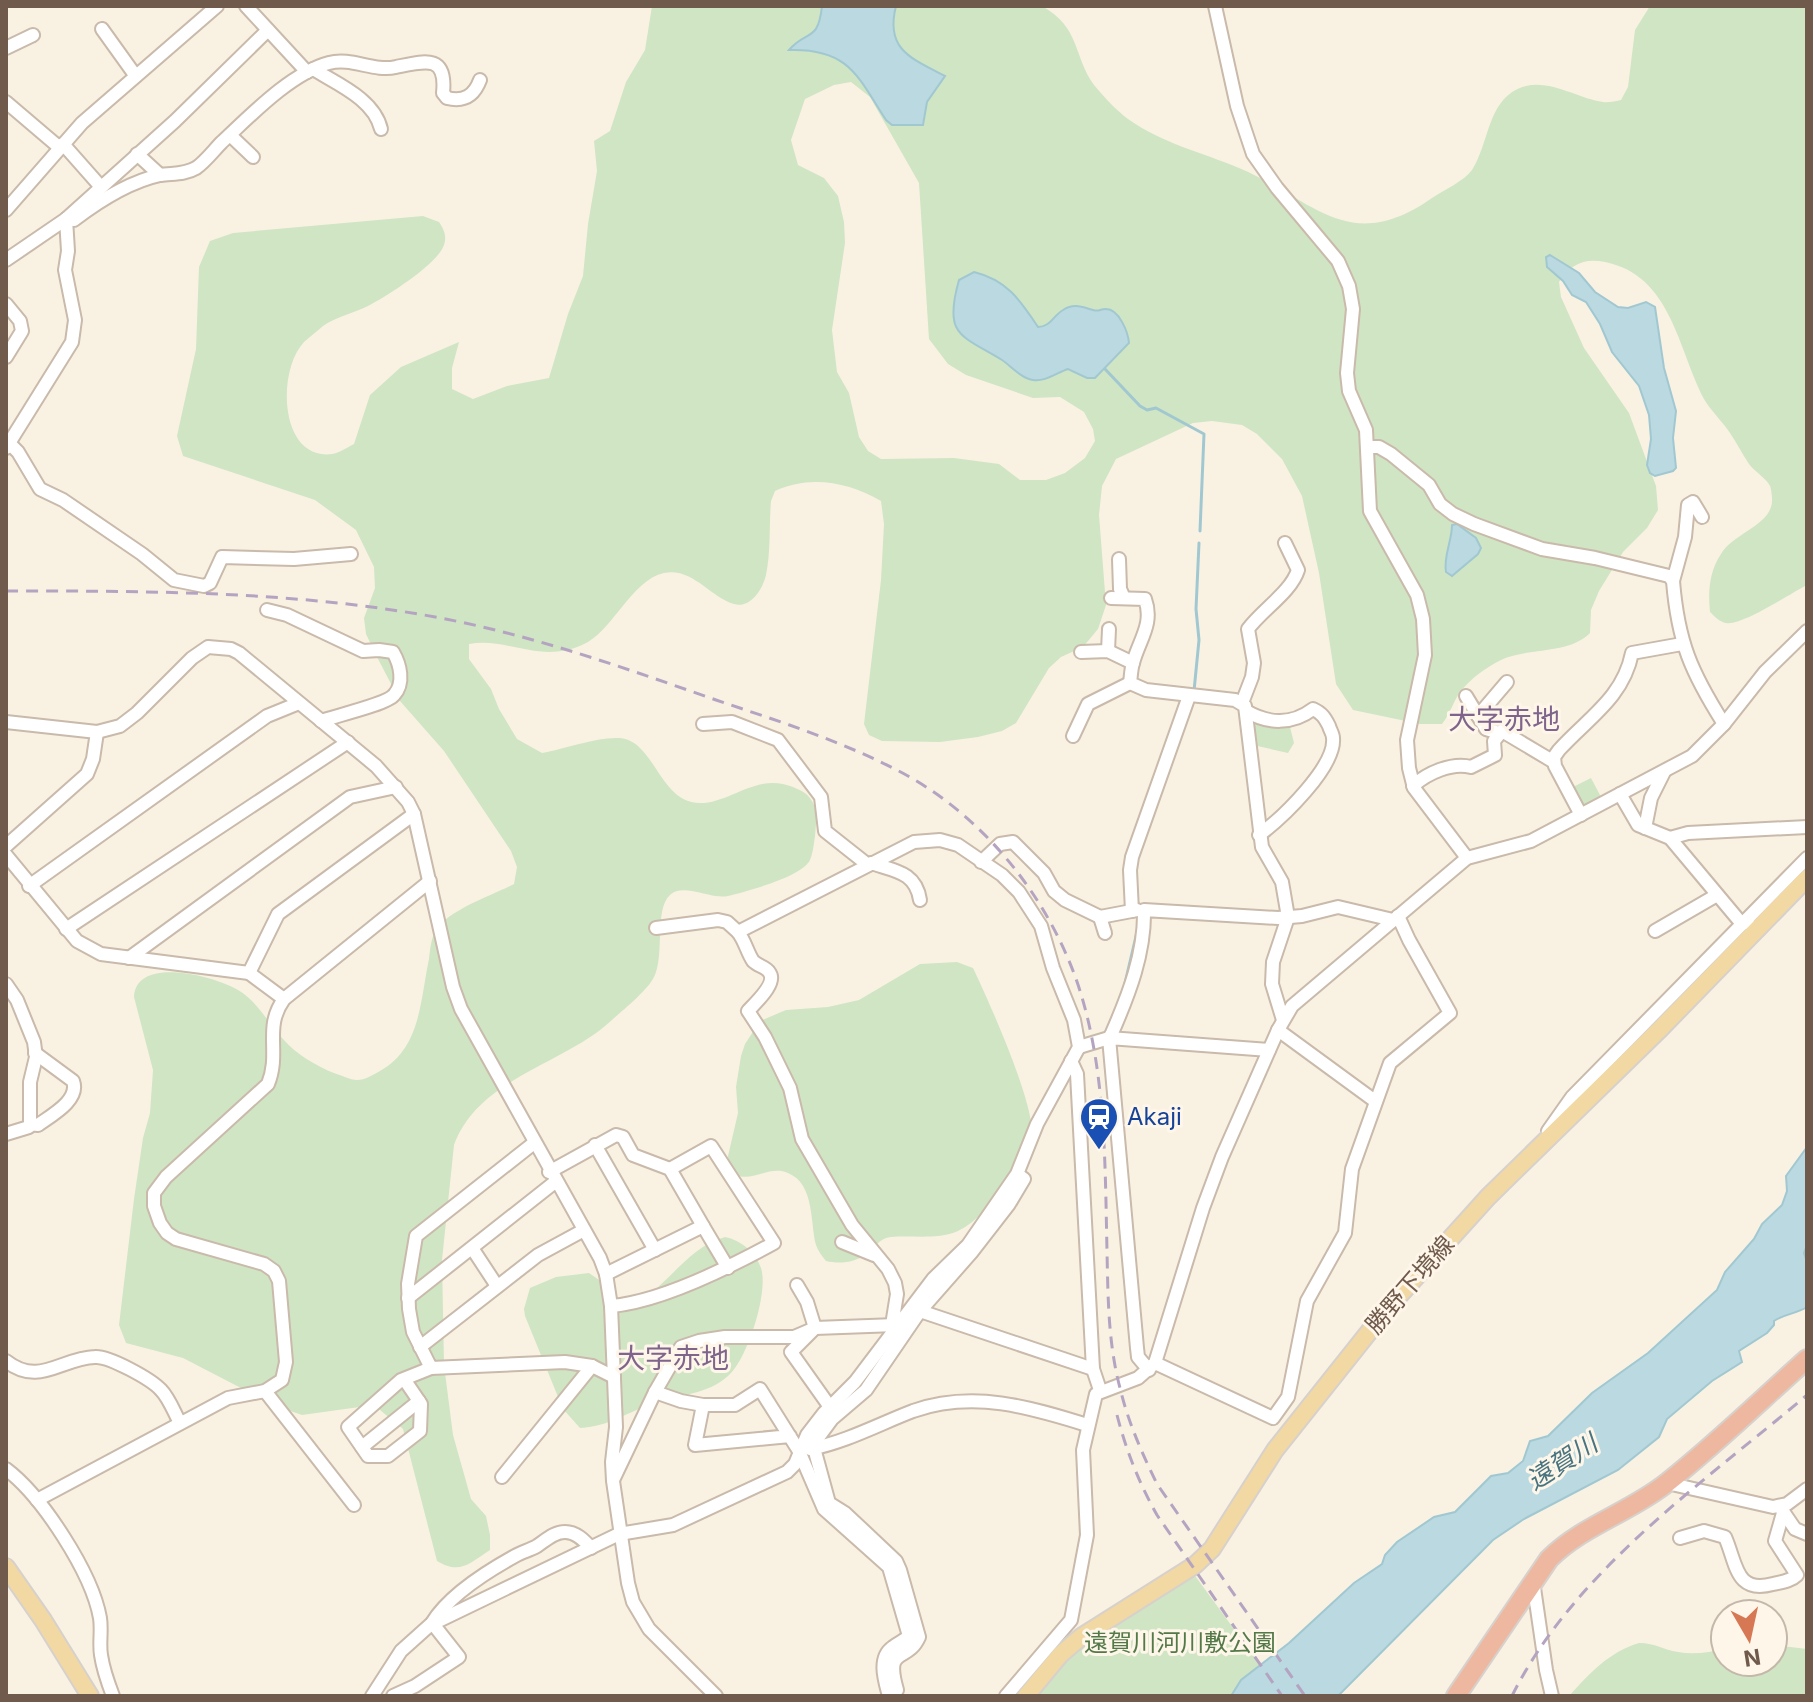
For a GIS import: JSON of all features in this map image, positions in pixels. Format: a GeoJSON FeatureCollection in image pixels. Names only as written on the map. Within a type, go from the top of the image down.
{"type":"FeatureCollection","features":[{"type":"Feature","properties":{"kind":"highway"},"geometry":{"type":"LineString","coordinates":[[1456,1696],[1533,1581],[1568,1540],[1667,1483],[1807,1359]]}},
{"type":"Feature","properties":{"kind":"main road","name":"勝野下境線"},"geometry":{"type":"LineString","coordinates":[[1026,1696],[1060,1655],[1081,1637],[1195,1565],[1212,1549],[1275,1450],[1361,1341],[1488,1197],[1807,878]]}},
{"type":"Feature","properties":{"kind":"main road"},"geometry":{"type":"LineString","coordinates":[[6,1567],[90,1696]]}},
{"type":"Feature","properties":{"kind":"street"},"geometry":{"type":"LineString","coordinates":[[246,6],[310,70],[359,98],[374,112],[381,129]]}},
{"type":"Feature","properties":{"kind":"street"},"geometry":{"type":"LineString","coordinates":[[1215,6],[1237,106],[1253,154],[1338,261],[1349,286],[1353,309],[1347,373],[1349,391],[1366,430],[1369,447],[1370,511],[1417,595],[1423,619],[1425,655],[1407,740],[1413,786],[1467,858]]}},
{"type":"Feature","properties":{"kind":"street"},"geometry":{"type":"LineString","coordinates":[[6,210],[82,123],[215,7]]}},
{"type":"Feature","properties":{"kind":"street"},"geometry":{"type":"LineString","coordinates":[[102,29],[135,75]]}},
{"type":"Feature","properties":{"kind":"street"},"geometry":{"type":"LineString","coordinates":[[6,260],[66,219],[268,30]]}},
{"type":"Feature","properties":{"kind":"street"},"geometry":{"type":"LineString","coordinates":[[7,45],[33,35]]}},
{"type":"Feature","properties":{"kind":"street"},"geometry":{"type":"LineString","coordinates":[[66,219],[74,220],[106,196],[160,175],[178,175],[196,168],[266,100],[310,70],[344,60],[370,67],[391,68],[416,62],[433,63],[445,77],[443,93],[455,100],[466,98],[476,91],[480,80]]}},
{"type":"Feature","properties":{"kind":"street"},"geometry":{"type":"LineString","coordinates":[[6,102],[62,146],[101,187]]}},
{"type":"Feature","properties":{"kind":"street"},"geometry":{"type":"LineString","coordinates":[[230,135],[253,157]]}},
{"type":"Feature","properties":{"kind":"street"},"geometry":{"type":"LineString","coordinates":[[137,154],[160,175]]}},
{"type":"Feature","properties":{"kind":"street"},"geometry":{"type":"LineString","coordinates":[[66,219],[68,251],[65,270],[75,320],[72,342],[9,437],[40,489],[63,500],[174,580],[204,586],[210,583],[222,557],[294,559],[351,554]]}},
{"type":"Feature","properties":{"kind":"street"},"geometry":{"type":"LineString","coordinates":[[6,304],[20,321],[22,331],[6,357]]}},
{"type":"Feature","properties":{"kind":"street"},"geometry":{"type":"LineString","coordinates":[[1369,447],[1379,447],[1401,461],[1429,485],[1440,504],[1474,524],[1542,549],[1666,574],[1673,581]]}},
{"type":"Feature","properties":{"kind":"street"},"geometry":{"type":"LineString","coordinates":[[1702,517],[1693,502],[1688,505],[1685,537],[1673,581],[1682,644],[1702,690],[1724,724]]}},
{"type":"Feature","properties":{"kind":"street"},"geometry":{"type":"LineString","coordinates":[[1285,543],[1298,570],[1277,600],[1261,611],[1248,629],[1254,663],[1244,707],[1259,835],[1262,847],[1282,882],[1288,917],[1273,962],[1272,984],[1280,1025],[1375,1101]]}},
{"type":"Feature","properties":{"kind":"street"},"geometry":{"type":"LineString","coordinates":[[1119,559],[1118,598],[1145,599],[1147,605],[1148,622],[1133,663],[1130,683]]}},
{"type":"Feature","properties":{"kind":"street"},"geometry":{"type":"LineString","coordinates":[[267,610],[287,615],[363,651],[393,652],[400,664],[399,683],[394,695],[382,703],[321,721]]}},
{"type":"Feature","properties":{"kind":"street"},"geometry":{"type":"LineString","coordinates":[[1108,651],[1109,629]]}},
{"type":"Feature","properties":{"kind":"street"},"geometry":{"type":"LineString","coordinates":[[1006,1696],[1071,1620],[1087,1535],[1083,1468],[1087,1425],[1096,1394],[1126,1383],[1152,1366],[1203,1208],[1239,1116],[1280,1025],[1300,999],[1467,858],[1531,841],[1692,756],[1724,724],[1765,672],[1807,631]]}},
{"type":"Feature","properties":{"kind":"street"},"geometry":{"type":"LineString","coordinates":[[1554,762],[1559,750],[1615,696],[1632,653],[1682,644]]}},
{"type":"Feature","properties":{"kind":"street"},"geometry":{"type":"LineString","coordinates":[[6,722],[97,732],[120,726],[192,658],[208,647],[231,649],[348,742],[396,787],[414,814],[453,987],[461,1009],[606,1274],[611,1306],[616,1427],[613,1481],[628,1583],[640,1616],[649,1629],[716,1696]]}},
{"type":"Feature","properties":{"kind":"street"},"geometry":{"type":"LineString","coordinates":[[1081,652],[1108,651],[1133,663]]}},
{"type":"Feature","properties":{"kind":"street"},"geometry":{"type":"LineString","coordinates":[[1478,716],[1507,682]]}},
{"type":"Feature","properties":{"kind":"street"},"geometry":{"type":"LineString","coordinates":[[1130,683],[1146,690],[1244,707],[1272,722],[1305,715],[1313,709],[1325,718],[1334,739],[1321,770],[1302,795],[1259,835]]}},
{"type":"Feature","properties":{"kind":"street"},"geometry":{"type":"LineString","coordinates":[[1073,736],[1088,704],[1130,683]]}},
{"type":"Feature","properties":{"kind":"street"},"geometry":{"type":"LineString","coordinates":[[981,862],[1000,844],[1013,842],[1044,873],[1054,891],[1065,900],[1100,917],[1137,910],[1288,917],[1338,907],[1396,918],[1450,1013],[1390,1063],[1352,1169],[1345,1233],[1307,1301],[1288,1397],[1273,1418],[1152,1366],[1138,1357],[1109,1038],[1138,964],[1144,925],[1137,910],[1130,870],[1132,857],[1189,696]]}},
{"type":"Feature","properties":{"kind":"street"},"geometry":{"type":"LineString","coordinates":[[1466,696],[1486,729],[1499,733],[1506,731],[1554,762],[1581,815]]}},
{"type":"Feature","properties":{"kind":"street"},"geometry":{"type":"LineString","coordinates":[[29,886],[267,716],[299,703]]}},
{"type":"Feature","properties":{"kind":"street"},"geometry":{"type":"LineString","coordinates":[[703,724],[732,722],[778,740],[821,797],[825,831],[869,864],[914,880],[920,900]]}},
{"type":"Feature","properties":{"kind":"street"},"geometry":{"type":"LineString","coordinates":[[6,846],[87,774],[97,732]]}},
{"type":"Feature","properties":{"kind":"street"},"geometry":{"type":"LineString","coordinates":[[1413,786],[1435,772],[1462,765],[1471,767],[1495,755],[1494,741],[1499,733]]}},
{"type":"Feature","properties":{"kind":"street"},"geometry":{"type":"LineString","coordinates":[[66,929],[348,742]]}},
{"type":"Feature","properties":{"kind":"street"},"geometry":{"type":"LineString","coordinates":[[1645,828],[1651,798],[1664,772]]}},
{"type":"Feature","properties":{"kind":"street"},"geometry":{"type":"LineString","coordinates":[[129,958],[350,797],[396,787]]}},
{"type":"Feature","properties":{"kind":"street"},"geometry":{"type":"LineString","coordinates":[[1620,794],[1632,819],[1670,838],[1739,927]]}},
{"type":"Feature","properties":{"kind":"street"},"geometry":{"type":"LineString","coordinates":[[249,973],[278,914],[414,814]]}},
{"type":"Feature","properties":{"kind":"street"},"geometry":{"type":"LineString","coordinates":[[1670,838],[1688,833],[1807,827]]}},
{"type":"Feature","properties":{"kind":"street"},"geometry":{"type":"LineString","coordinates":[[738,932],[914,842],[925,839],[958,845],[1002,875],[1019,892],[1041,926],[1053,968],[1074,1020],[1079,1047],[1037,1124],[1019,1176],[968,1245],[933,1279],[916,1310],[911,1328],[866,1390],[832,1419],[815,1442],[829,1503],[845,1513],[896,1561],[900,1570],[919,1637],[915,1645],[897,1655],[890,1684]]}},
{"type":"Feature","properties":{"kind":"street"},"geometry":{"type":"LineString","coordinates":[[6,855],[77,941],[101,954],[249,973],[284,999]]}},
{"type":"Feature","properties":{"kind":"street"},"geometry":{"type":"LineString","coordinates":[[1539,1148],[1572,1097],[1807,858]]}},
{"type":"Feature","properties":{"kind":"street"},"geometry":{"type":"LineString","coordinates":[[37,1500],[228,1398],[265,1391],[282,1380],[286,1362],[279,1281],[274,1271],[264,1264],[176,1239],[160,1223],[154,1206],[154,1193],[166,1177],[268,1084],[274,1061],[272,1020],[284,999],[430,881]]}},
{"type":"Feature","properties":{"kind":"street"},"geometry":{"type":"LineString","coordinates":[[1655,931],[1717,895]]}},
{"type":"Feature","properties":{"kind":"street"},"geometry":{"type":"LineString","coordinates":[[1707,981],[1713,965],[1739,927],[1788,898]]}},
{"type":"Feature","properties":{"kind":"street"},"geometry":{"type":"LineString","coordinates":[[1100,917],[1105,933]]}},
{"type":"Feature","properties":{"kind":"street"},"geometry":{"type":"LineString","coordinates":[[656,928],[718,920],[727,922],[745,941],[751,958],[770,973],[772,978],[769,985],[748,1011],[765,1037],[790,1088],[802,1139],[852,1225],[888,1269],[897,1294],[895,1325]]}},
{"type":"Feature","properties":{"kind":"street"},"geometry":{"type":"LineString","coordinates":[[6,984],[30,1028],[35,1053],[30,1082],[29,1127],[6,1134]]}},
{"type":"Feature","properties":{"kind":"street"},"geometry":{"type":"LineString","coordinates":[[1079,1047],[1109,1038],[1269,1050]]}},
{"type":"Feature","properties":{"kind":"street"},"geometry":{"type":"LineString","coordinates":[[30,1124],[38,1125],[52,1115],[75,1091],[73,1081],[35,1053]]}},
{"type":"Feature","properties":{"kind":"street"},"geometry":{"type":"LineString","coordinates":[[1071,1061],[1077,1074],[1093,1369],[1100,1390]]}},
{"type":"Feature","properties":{"kind":"street"},"geometry":{"type":"LineString","coordinates":[[408,1298],[472,1248],[552,1177],[595,1145],[616,1135],[623,1137],[633,1155],[670,1169],[728,1268]]}},
{"type":"Feature","properties":{"kind":"street"},"geometry":{"type":"LineString","coordinates":[[431,1368],[413,1332],[408,1298],[416,1236],[534,1143]]}},
{"type":"Feature","properties":{"kind":"street"},"geometry":{"type":"LineString","coordinates":[[595,1145],[655,1250]]}},
{"type":"Feature","properties":{"kind":"street"},"geometry":{"type":"LineString","coordinates":[[611,1306],[631,1305],[728,1268],[774,1243],[711,1146],[670,1169]]}},
{"type":"Feature","properties":{"kind":"street"},"geometry":{"type":"LineString","coordinates":[[606,1274],[703,1226]]}},
{"type":"Feature","properties":{"kind":"street"},"geometry":{"type":"LineString","coordinates":[[420,1347],[538,1255],[584,1230]]}},
{"type":"Feature","properties":{"kind":"street"},"geometry":{"type":"LineString","coordinates":[[842,1242],[877,1256]]}},
{"type":"Feature","properties":{"kind":"street"},"geometry":{"type":"LineString","coordinates":[[472,1248],[497,1286]]}},
{"type":"Feature","properties":{"kind":"street"},"geometry":{"type":"LineString","coordinates":[[797,1285],[807,1302],[815,1328]]}},
{"type":"Feature","properties":{"kind":"street"},"geometry":{"type":"LineString","coordinates":[[916,1310],[1093,1369]]}},
{"type":"Feature","properties":{"kind":"street"},"geometry":{"type":"LineString","coordinates":[[431,1624],[619,1534],[673,1525],[787,1472],[795,1464],[807,1435],[855,1382],[895,1325],[916,1310]]}},
{"type":"Feature","properties":{"kind":"street"},"geometry":{"type":"LineString","coordinates":[[613,1481],[655,1392],[681,1347],[725,1337],[794,1337],[815,1328],[895,1325]]}},
{"type":"Feature","properties":{"kind":"street"},"geometry":{"type":"LineString","coordinates":[[815,1328],[791,1352],[830,1407]]}},
{"type":"Feature","properties":{"kind":"street"},"geometry":{"type":"LineString","coordinates":[[6,1361],[26,1372],[36,1373],[99,1356],[115,1362],[163,1391],[180,1423]]}},
{"type":"Feature","properties":{"kind":"street"},"geometry":{"type":"LineString","coordinates":[[404,1379],[419,1401],[420,1431],[388,1456],[368,1456],[348,1427],[404,1379],[431,1368],[565,1362],[592,1366],[614,1377]]}},
{"type":"Feature","properties":{"kind":"street"},"geometry":{"type":"LineString","coordinates":[[502,1477],[592,1366]]}},
{"type":"Feature","properties":{"kind":"street"},"geometry":{"type":"LineString","coordinates":[[655,1392],[703,1405],[735,1405],[760,1389],[799,1451],[824,1509],[891,1571],[909,1636],[888,1651],[883,1667],[890,1684]]}},
{"type":"Feature","properties":{"kind":"street"},"geometry":{"type":"LineString","coordinates":[[265,1391],[354,1505]]}},
{"type":"Feature","properties":{"kind":"street"},"geometry":{"type":"LineString","coordinates":[[799,1451],[841,1442],[916,1410],[947,1403],[986,1400],[1026,1406],[1087,1425]]}},
{"type":"Feature","properties":{"kind":"street"},"geometry":{"type":"LineString","coordinates":[[362,1447],[419,1401]]}},
{"type":"Feature","properties":{"kind":"street"},"geometry":{"type":"LineString","coordinates":[[703,1405],[695,1445],[790,1436]]}},
{"type":"Feature","properties":{"kind":"street"},"geometry":{"type":"LineString","coordinates":[[6,1469],[20,1479],[37,1500],[69,1545],[84,1575],[100,1618],[101,1653],[113,1696]]}},
{"type":"Feature","properties":{"kind":"street"},"geometry":{"type":"LineString","coordinates":[[1667,1483],[1782,1510],[1795,1529],[1807,1534]]}},
{"type":"Feature","properties":{"kind":"street"},"geometry":{"type":"LineString","coordinates":[[1680,1538],[1704,1531],[1725,1537],[1739,1575],[1752,1587],[1791,1580],[1797,1575],[1775,1541],[1782,1510],[1807,1489]]}},
{"type":"Feature","properties":{"kind":"street"},"geometry":{"type":"LineString","coordinates":[[372,1696],[401,1651],[431,1624],[439,1611],[470,1586],[510,1559],[562,1532],[581,1537],[591,1548]]}},
{"type":"Feature","properties":{"kind":"street"},"geometry":{"type":"LineString","coordinates":[[1533,1581],[1552,1696]]}},
{"type":"Feature","properties":{"kind":"street"},"geometry":{"type":"LineString","coordinates":[[393,1696],[415,1686],[459,1657],[431,1624]]}},
{"type":"Feature","properties":{"kind":"green space"},"geometry":{"type":"Polygon","coordinates":[[[652,6],[1042,6],[1064,24],[1094,85],[1128,119],[1169,141],[1239,168],[1332,217],[1354,223],[1377,223],[1403,215],[1468,174],[1478,159],[1497,110],[1513,91],[1536,85],[1603,102],[1621,100],[1628,87],[1635,30],[1650,6],[1807,6],[1807,585],[1733,623],[1722,622],[1710,612],[1710,582],[1717,561],[1727,546],[1767,515],[1772,498],[1770,487],[1749,464],[1704,399],[1670,317],[1658,298],[1645,282],[1627,270],[1605,262],[1591,261],[1573,267],[1559,282],[1561,297],[1584,348],[1629,413],[1656,486],[1658,510],[1647,528],[1623,552],[1599,591],[1591,610],[1590,633],[1571,645],[1512,656],[1490,666],[1461,691],[1442,724],[1420,724],[1353,710],[1336,684],[1319,573],[1302,496],[1282,459],[1257,434],[1242,425],[1212,421],[1193,423],[1116,459],[1102,486],[1099,515],[1106,605],[1098,629],[1083,647],[1061,657],[1049,668],[1016,723],[1002,731],[940,742],[882,741],[869,735],[864,724],[881,580],[884,524],[881,501],[842,485],[802,483],[775,491],[771,501],[766,575],[759,591],[746,603],[740,605],[725,600],[683,574],[664,573],[642,585],[603,629],[582,645],[552,652],[497,644],[469,644],[469,659],[491,689],[517,739],[542,753],[610,738],[631,741],[650,759],[675,793],[686,800],[711,802],[756,785],[780,783],[808,796],[815,809],[816,823],[810,860],[786,878],[728,896],[682,890],[670,895],[662,911],[657,968],[646,988],[592,1036],[502,1087],[482,1103],[466,1122],[454,1145],[442,1260],[444,1365],[453,1435],[471,1499],[486,1516],[490,1550],[465,1566],[452,1567],[437,1561],[403,1429],[374,1405],[302,1415],[276,1406],[183,1358],[126,1343],[119,1325],[134,1199],[150,1113],[153,1070],[134,997],[138,984],[148,976],[178,972],[227,985],[251,1000],[300,1055],[334,1073],[351,1079],[363,1079],[394,1061],[411,1037],[436,930],[461,909],[514,884],[517,867],[511,851],[444,751],[400,701],[366,634],[364,618],[375,588],[374,567],[356,530],[315,500],[183,456],[177,436],[196,349],[199,267],[210,241],[233,233],[423,216],[439,222],[444,230],[444,245],[440,253],[422,270],[376,301],[323,326],[304,342],[295,356],[289,373],[288,412],[293,430],[302,444],[315,452],[332,454],[354,444],[370,395],[401,367],[459,342],[452,368],[452,389],[473,399],[507,386],[549,378],[583,276],[597,171],[594,141],[610,131],[626,82],[645,50],[652,6]],[[851,82],[834,85],[805,99],[791,140],[798,165],[824,178],[838,196],[844,222],[845,243],[832,330],[837,372],[849,393],[859,437],[868,451],[881,459],[954,458],[999,464],[1020,480],[1046,480],[1065,473],[1085,458],[1095,441],[1084,412],[1060,397],[1033,398],[966,375],[948,364],[929,339],[919,183],[870,97],[851,82]]]}},
{"type":"Feature","properties":{"kind":"green space"},"geometry":{"type":"Polygon","coordinates":[[[1252,719],[1289,723],[1294,743],[1288,753],[1253,745],[1252,719]]]}},
{"type":"Feature","properties":{"kind":"green space"},"geometry":{"type":"Polygon","coordinates":[[[1591,778],[1601,797],[1582,808],[1571,788],[1591,778]]]}},
{"type":"Feature","properties":{"kind":"green space"},"geometry":{"type":"Polygon","coordinates":[[[957,962],[973,968],[1009,1052],[1031,1121],[1032,1136],[1025,1157],[988,1206],[958,1231],[933,1236],[887,1238],[852,1261],[826,1261],[816,1245],[810,1205],[797,1178],[780,1171],[744,1177],[729,1171],[728,1156],[738,1113],[736,1087],[745,1044],[760,1021],[786,1010],[828,1007],[859,1000],[920,964],[957,962]]]}},
{"type":"Feature","properties":{"kind":"green space"},"geometry":{"type":"Polygon","coordinates":[[[725,1237],[752,1252],[759,1262],[763,1279],[755,1325],[735,1368],[720,1382],[702,1391],[654,1403],[601,1425],[580,1428],[563,1409],[525,1316],[530,1288],[556,1277],[589,1273],[602,1282],[622,1305],[648,1295],[694,1253],[725,1237]]]}},
{"type":"Feature","properties":{"kind":"green space","name":"遠賀川河川敷公園"},"geometry":{"type":"Polygon","coordinates":[[[1193,1573],[1283,1696],[1032,1696],[1062,1660],[1090,1637],[1193,1573]]]}},
{"type":"Feature","properties":{"kind":"green space"},"geometry":{"type":"Polygon","coordinates":[[[1639,1643],[1684,1653],[1709,1652],[1709,1678],[1789,1678],[1789,1647],[1807,1649],[1807,1696],[1569,1696],[1592,1671],[1639,1643]]]}},
{"type":"Feature","properties":{"kind":"water"},"geometry":{"type":"Polygon","coordinates":[[[822,6],[896,6],[894,33],[897,42],[911,57],[945,76],[927,102],[923,125],[892,125],[859,78],[839,60],[826,54],[789,50],[815,31],[822,6]]]}},
{"type":"Feature","properties":{"kind":"water"},"geometry":{"type":"Polygon","coordinates":[[[1550,255],[1579,273],[1595,292],[1618,307],[1628,308],[1646,302],[1655,307],[1664,368],[1676,411],[1673,438],[1676,468],[1673,471],[1655,476],[1650,473],[1647,465],[1651,439],[1649,415],[1639,386],[1612,352],[1586,302],[1572,295],[1563,281],[1547,267],[1546,257],[1550,255]]]}},
{"type":"Feature","properties":{"kind":"water"},"geometry":{"type":"Polygon","coordinates":[[[974,272],[1004,286],[1019,300],[1038,327],[1046,325],[1067,308],[1106,309],[1119,317],[1129,343],[1095,378],[1087,378],[1068,369],[1042,380],[1025,377],[959,332],[953,313],[959,280],[974,272]]]}},
{"type":"Feature","properties":{"kind":"water"},"geometry":{"type":"Polygon","coordinates":[[[1457,524],[1476,538],[1481,548],[1452,576],[1446,572],[1446,561],[1452,525],[1457,524]]]}},
{"type":"Feature","properties":{"kind":"water","name":"遠賀川"},"geometry":{"type":"Polygon","coordinates":[[[1807,1147],[1807,1245],[1804,1253],[1807,1262],[1807,1307],[1774,1321],[1767,1333],[1739,1351],[1742,1362],[1712,1381],[1667,1419],[1659,1437],[1618,1470],[1524,1519],[1493,1540],[1338,1696],[1231,1696],[1241,1680],[1289,1643],[1354,1583],[1382,1564],[1385,1555],[1397,1542],[1434,1517],[1455,1512],[1491,1476],[1508,1473],[1523,1461],[1530,1441],[1548,1436],[1592,1393],[1648,1353],[1717,1290],[1725,1272],[1754,1239],[1762,1224],[1782,1205],[1787,1191],[1786,1176],[1807,1147]]]}},
{"type":"Feature","properties":{"kind":"waterway"},"geometry":{"type":"LineString","coordinates":[[1105,369],[1140,406],[1147,410],[1156,408],[1204,434],[1200,531]]}},
{"type":"Feature","properties":{"kind":"waterway"},"geometry":{"type":"LineString","coordinates":[[1194,691],[1199,640],[1196,609],[1199,543]]}},
{"type":"Feature","properties":{"kind":"waterway"},"geometry":{"type":"LineString","coordinates":[[1125,983],[1137,932]]}},
{"type":"Feature","properties":{"kind":"waterway"},"geometry":{"type":"LineString","coordinates":[[1111,1020],[1119,1002]]}},
{"type":"Feature","properties":{"kind":"railway"},"geometry":{"type":"LineString","coordinates":[[6,591],[161,592],[264,597],[367,606],[456,621],[606,662],[838,743],[908,776],[966,817],[992,842],[1036,898],[1054,929],[1081,994],[1095,1057],[1103,1121],[1111,1337],[1120,1388],[1136,1437],[1157,1484],[1305,1696]]}},
{"type":"Feature","properties":{"kind":"railway"},"geometry":{"type":"LineString","coordinates":[[1512,1696],[1538,1651],[1605,1569],[1684,1496],[1807,1395]]}},
{"type":"Feature","properties":{"kind":"railway"},"geometry":{"type":"LineString","coordinates":[[1117,1415],[1134,1466],[1157,1515],[1282,1696]]}},
{"type":"Feature","properties":{"kind":"place","name":"Akaji"},"geometry":{"type":"Point","coordinates":[1099,1151]}},
{"type":"Feature","properties":{"kind":"district","name":"大字赤地"},"geometry":{"type":"Point","coordinates":[1504,719]}},
{"type":"Feature","properties":{"kind":"district","name":"大字赤地"},"geometry":{"type":"Point","coordinates":[673,1358]}}]}
